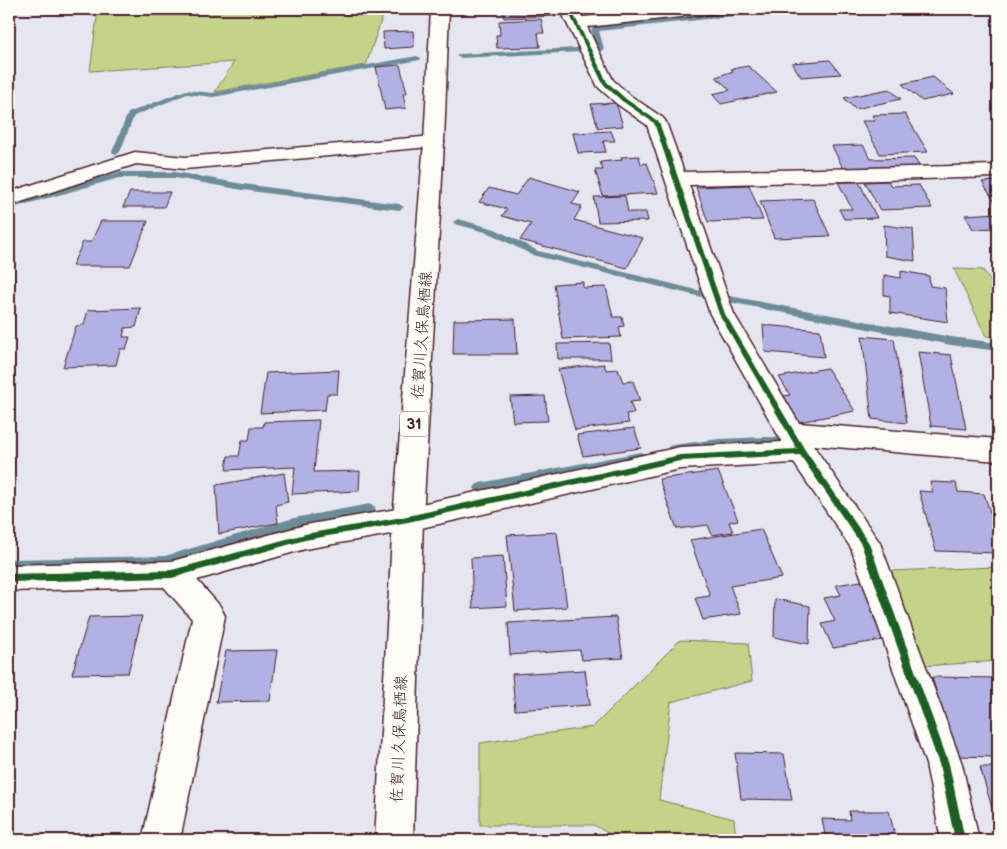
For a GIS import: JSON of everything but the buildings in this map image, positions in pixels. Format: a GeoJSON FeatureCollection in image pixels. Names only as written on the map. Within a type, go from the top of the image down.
{"type":"FeatureCollection","features":[{"type":"Feature","properties":{"kind":"street","name":"佐賀川久保鳥栖線"},"geometry":{"type":"LineString","coordinates":[[394,840],[408,519],[434,142],[440,9]]}},
{"type":"Feature","properties":{"kind":"street"},"geometry":{"type":"LineString","coordinates":[[709,9],[572,16],[605,83],[624,100],[656,122],[722,314],[796,442],[865,543],[944,764],[960,840]]}},
{"type":"Feature","properties":{"kind":"street"},"geometry":{"type":"LineString","coordinates":[[9,199],[135,158],[185,163],[434,142]]}},
{"type":"Feature","properties":{"kind":"street"},"geometry":{"type":"LineString","coordinates":[[676,180],[998,171]]}},
{"type":"Feature","properties":{"kind":"street"},"geometry":{"type":"LineString","coordinates":[[9,578],[172,574],[305,537],[408,519],[680,458],[796,442],[998,450]]}},
{"type":"Feature","properties":{"kind":"street"},"geometry":{"type":"LineString","coordinates":[[161,840],[209,616],[172,574]]}},
{"type":"Feature","properties":{"kind":"green space"},"geometry":{"type":"Polygon","coordinates":[[[98,9],[385,9],[366,65],[215,92],[234,62],[90,71],[98,9]]]}},
{"type":"Feature","properties":{"kind":"green space"},"geometry":{"type":"Polygon","coordinates":[[[954,269],[983,270],[998,292],[998,337],[986,336],[954,269]]]}},
{"type":"Feature","properties":{"kind":"green space"},"geometry":{"type":"Polygon","coordinates":[[[998,567],[998,661],[923,666],[888,571],[998,567]]]}},
{"type":"Feature","properties":{"kind":"green space"},"geometry":{"type":"Polygon","coordinates":[[[680,640],[748,643],[752,681],[671,702],[659,800],[734,819],[736,840],[620,840],[594,825],[480,825],[480,743],[593,727],[680,640]]]}},
{"type":"Feature","properties":{"kind":"waterway"},"geometry":{"type":"LineString","coordinates":[[460,56],[600,49],[595,29],[779,9]]}},
{"type":"Feature","properties":{"kind":"waterway"},"geometry":{"type":"LineString","coordinates":[[116,152],[131,115],[186,92],[213,95],[417,58]]}},
{"type":"Feature","properties":{"kind":"waterway"},"geometry":{"type":"LineString","coordinates":[[9,206],[119,175],[175,175],[243,187],[399,207]]}},
{"type":"Feature","properties":{"kind":"waterway"},"geometry":{"type":"LineString","coordinates":[[458,222],[492,231],[535,253],[697,293],[951,341],[998,347]]}},
{"type":"Feature","properties":{"kind":"waterway"},"geometry":{"type":"LineString","coordinates":[[673,449],[719,443],[797,442]]}},
{"type":"Feature","properties":{"kind":"waterway"},"geometry":{"type":"LineString","coordinates":[[480,488],[640,456]]}},
{"type":"Feature","properties":{"kind":"waterway"},"geometry":{"type":"LineString","coordinates":[[9,564],[165,561],[294,523],[370,509]]}},
{"type":"Feature","properties":{"kind":"cycle path"},"geometry":{"type":"LineString","coordinates":[[569,9],[605,83],[624,100],[656,122],[722,314],[802,452],[865,543],[944,764],[960,840]]}},
{"type":"Feature","properties":{"kind":"cycle path"},"geometry":{"type":"LineString","coordinates":[[9,578],[172,574],[305,537],[408,519],[680,458],[802,452]]}}]}
